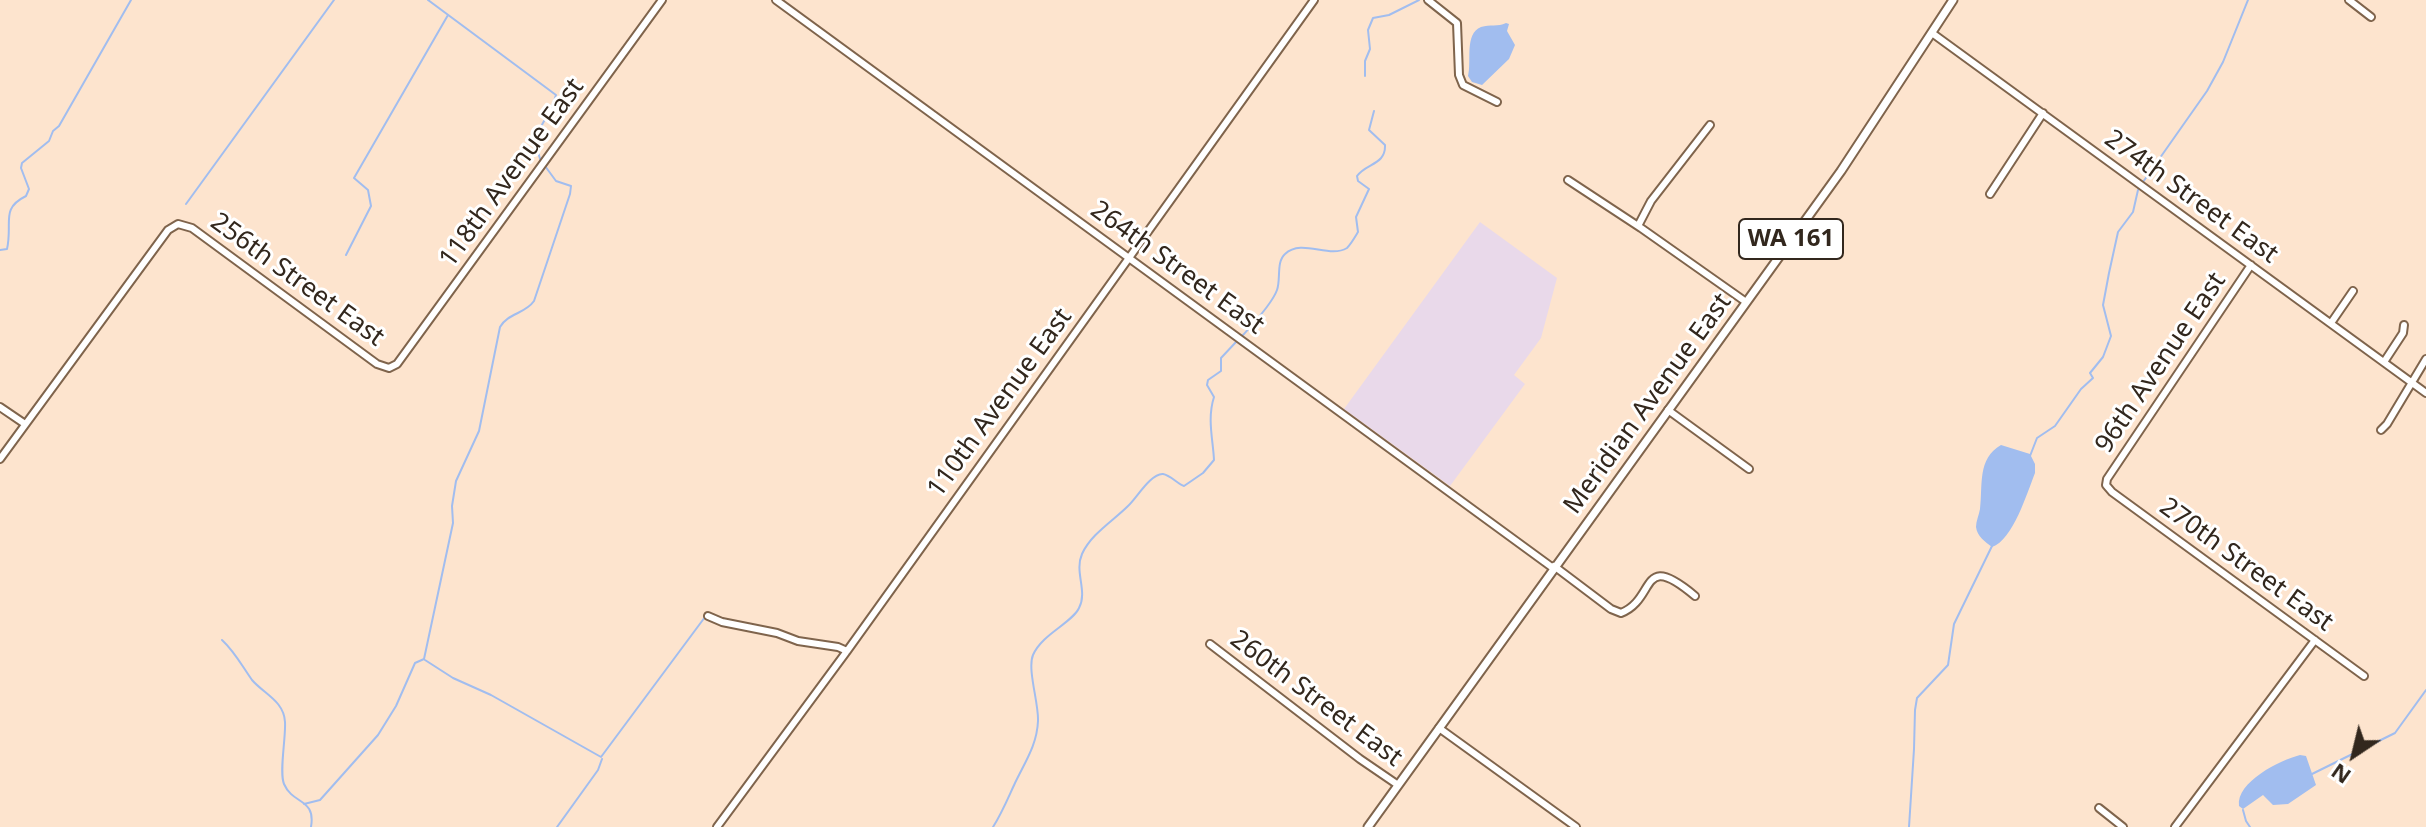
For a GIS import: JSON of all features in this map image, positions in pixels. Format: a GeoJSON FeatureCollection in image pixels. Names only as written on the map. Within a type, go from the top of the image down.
{"type":"FeatureCollection","features":[{"type":"Feature","properties":{"kind":"main road","name":"Meridian Avenue East"},"geometry":{"type":"LineString","coordinates":[[1368,827],[1841,171],[1953,0]]}},
{"type":"Feature","properties":{"kind":"street","name":"118th Avenue East"},"geometry":{"type":"LineString","coordinates":[[392,368],[401,360],[662,0]]}},
{"type":"Feature","properties":{"kind":"street","name":"264th Street East"},"geometry":{"type":"LineString","coordinates":[[776,0],[1611,609],[1621,613],[1629,609],[1652,580],[1661,576],[1669,576],[1695,596]]}},
{"type":"Feature","properties":{"kind":"street","name":"110th Avenue East"},"geometry":{"type":"LineString","coordinates":[[717,827],[1314,0]]}},
{"type":"Feature","properties":{"kind":"street"},"geometry":{"type":"LineString","coordinates":[[1428,0],[1457,23],[1459,75],[1463,85],[1497,102]]}},
{"type":"Feature","properties":{"kind":"street"},"geometry":{"type":"LineString","coordinates":[[2349,0],[2371,17]]}},
{"type":"Feature","properties":{"kind":"street","name":"274th Street East"},"geometry":{"type":"LineString","coordinates":[[1932,33],[2426,393]]}},
{"type":"Feature","properties":{"kind":"street"},"geometry":{"type":"LineString","coordinates":[[1990,194],[2043,113]]}},
{"type":"Feature","properties":{"kind":"street"},"geometry":{"type":"LineString","coordinates":[[1638,226],[1651,201],[1710,125]]}},
{"type":"Feature","properties":{"kind":"street"},"geometry":{"type":"LineString","coordinates":[[1568,180],[1746,302]]}},
{"type":"Feature","properties":{"kind":"street","name":"256th Street East"},"geometry":{"type":"LineString","coordinates":[[25,424],[168,230],[178,224],[192,228],[377,364],[392,368]]}},
{"type":"Feature","properties":{"kind":"street","name":"96th Avenue East"},"geometry":{"type":"LineString","coordinates":[[2106,485],[2107,479],[2251,265]]}},
{"type":"Feature","properties":{"kind":"street"},"geometry":{"type":"LineString","coordinates":[[2331,323],[2353,291]]}},
{"type":"Feature","properties":{"kind":"street"},"geometry":{"type":"LineString","coordinates":[[2384,362],[2403,333],[2404,325]]}},
{"type":"Feature","properties":{"kind":"street"},"geometry":{"type":"LineString","coordinates":[[2381,430],[2426,359]]}},
{"type":"Feature","properties":{"kind":"street"},"geometry":{"type":"LineString","coordinates":[[0,407],[25,424],[0,459]]}},
{"type":"Feature","properties":{"kind":"street"},"geometry":{"type":"LineString","coordinates":[[1668,410],[1749,469]]}},
{"type":"Feature","properties":{"kind":"street","name":"270th Street East"},"geometry":{"type":"LineString","coordinates":[[2106,485],[2364,676]]}},
{"type":"Feature","properties":{"kind":"street"},"geometry":{"type":"LineString","coordinates":[[708,616],[847,651]]}},
{"type":"Feature","properties":{"kind":"street"},"geometry":{"type":"LineString","coordinates":[[2175,827],[2315,640]]}},
{"type":"Feature","properties":{"kind":"street","name":"260th Street East"},"geometry":{"type":"LineString","coordinates":[[1210,644],[1398,785]]}},
{"type":"Feature","properties":{"kind":"street"},"geometry":{"type":"LineString","coordinates":[[1439,728],[1576,827]]}},
{"type":"Feature","properties":{"kind":"street"},"geometry":{"type":"LineString","coordinates":[[2099,808],[2123,827]]}},
{"type":"Feature","properties":{"kind":"shaded area"},"geometry":{"type":"Polygon","coordinates":[[[1480,222],[1557,278],[1541,338],[1514,375],[1525,384],[1450,486],[1344,409],[1480,222]]]}},
{"type":"Feature","properties":{"kind":"water"},"geometry":{"type":"Polygon","coordinates":[[[1506,23],[1515,45],[1509,59],[1482,85],[1472,82],[1468,76],[1472,36],[1481,27],[1506,23]]]}},
{"type":"Feature","properties":{"kind":"water"},"geometry":{"type":"Polygon","coordinates":[[[2001,445],[2030,454],[2035,473],[2013,526],[2000,543],[1992,547],[1980,536],[1976,525],[1985,465],[1993,451],[2001,445]]]}},
{"type":"Feature","properties":{"kind":"water"},"geometry":{"type":"Polygon","coordinates":[[[2300,755],[2306,756],[2316,785],[2288,804],[2273,805],[2263,795],[2243,809],[2239,806],[2244,789],[2261,773],[2300,755]]]}},
{"type":"Feature","properties":{"kind":"waterway"},"geometry":{"type":"LineString","coordinates":[[0,250],[7,249],[10,211],[29,189],[22,163],[49,141],[131,0]]}},
{"type":"Feature","properties":{"kind":"waterway"},"geometry":{"type":"LineString","coordinates":[[186,204],[334,0]]}},
{"type":"Feature","properties":{"kind":"waterway"},"geometry":{"type":"LineString","coordinates":[[428,0],[556,95],[538,134],[541,161]]}},
{"type":"Feature","properties":{"kind":"waterway"},"geometry":{"type":"LineString","coordinates":[[1365,76],[1365,61],[1370,49],[1368,30],[1373,18],[1389,15],[1419,0]]}},
{"type":"Feature","properties":{"kind":"waterway"},"geometry":{"type":"LineString","coordinates":[[2143,182],[2207,91],[2223,62],[2248,0]]}},
{"type":"Feature","properties":{"kind":"waterway"},"geometry":{"type":"LineString","coordinates":[[346,255],[371,206],[368,190],[354,178],[448,15]]}},
{"type":"Feature","properties":{"kind":"waterway"},"geometry":{"type":"LineString","coordinates":[[1243,335],[1275,296],[1285,254],[1299,248],[1340,251],[1347,248],[1358,232],[1356,217],[1369,189],[1358,181],[1357,176],[1379,160],[1385,145],[1369,130],[1374,111]]}},
{"type":"Feature","properties":{"kind":"waterway"},"geometry":{"type":"LineString","coordinates":[[304,804],[320,800],[378,735],[396,706],[415,663],[424,659],[453,523],[456,481],[479,431],[500,327],[534,301],[570,194],[571,186],[556,181],[545,166]]}},
{"type":"Feature","properties":{"kind":"waterway"},"geometry":{"type":"LineString","coordinates":[[2030,456],[2037,438],[2055,426],[2081,389],[2093,378],[2090,373],[2103,357],[2111,336],[2103,305],[2109,273],[2118,232],[2133,212],[2138,190]]}},
{"type":"Feature","properties":{"kind":"waterway"},"geometry":{"type":"LineString","coordinates":[[993,827],[1037,730],[1038,714],[1031,669],[1033,655],[1043,641],[1079,608],[1082,554],[1097,534],[1158,475],[1166,475],[1184,486],[1203,473],[1214,460],[1211,421],[1214,397],[1207,385],[1208,380],[1221,371],[1221,358],[1236,342]]}},
{"type":"Feature","properties":{"kind":"waterway"},"geometry":{"type":"LineString","coordinates":[[1909,827],[1917,698],[1948,665],[1954,624],[1992,546]]}},
{"type":"Feature","properties":{"kind":"waterway"},"geometry":{"type":"LineString","coordinates":[[425,660],[601,757],[705,617]]}},
{"type":"Feature","properties":{"kind":"waterway"},"geometry":{"type":"LineString","coordinates":[[222,640],[284,715],[284,784],[293,796],[307,806],[312,818],[311,827]]}},
{"type":"Feature","properties":{"kind":"waterway"},"geometry":{"type":"LineString","coordinates":[[2312,774],[2395,733],[2426,690]]}},
{"type":"Feature","properties":{"kind":"waterway"},"geometry":{"type":"LineString","coordinates":[[557,827],[598,770],[602,759]]}},
{"type":"Feature","properties":{"kind":"waterway"},"geometry":{"type":"LineString","coordinates":[[2243,810],[2250,827]]}}]}
